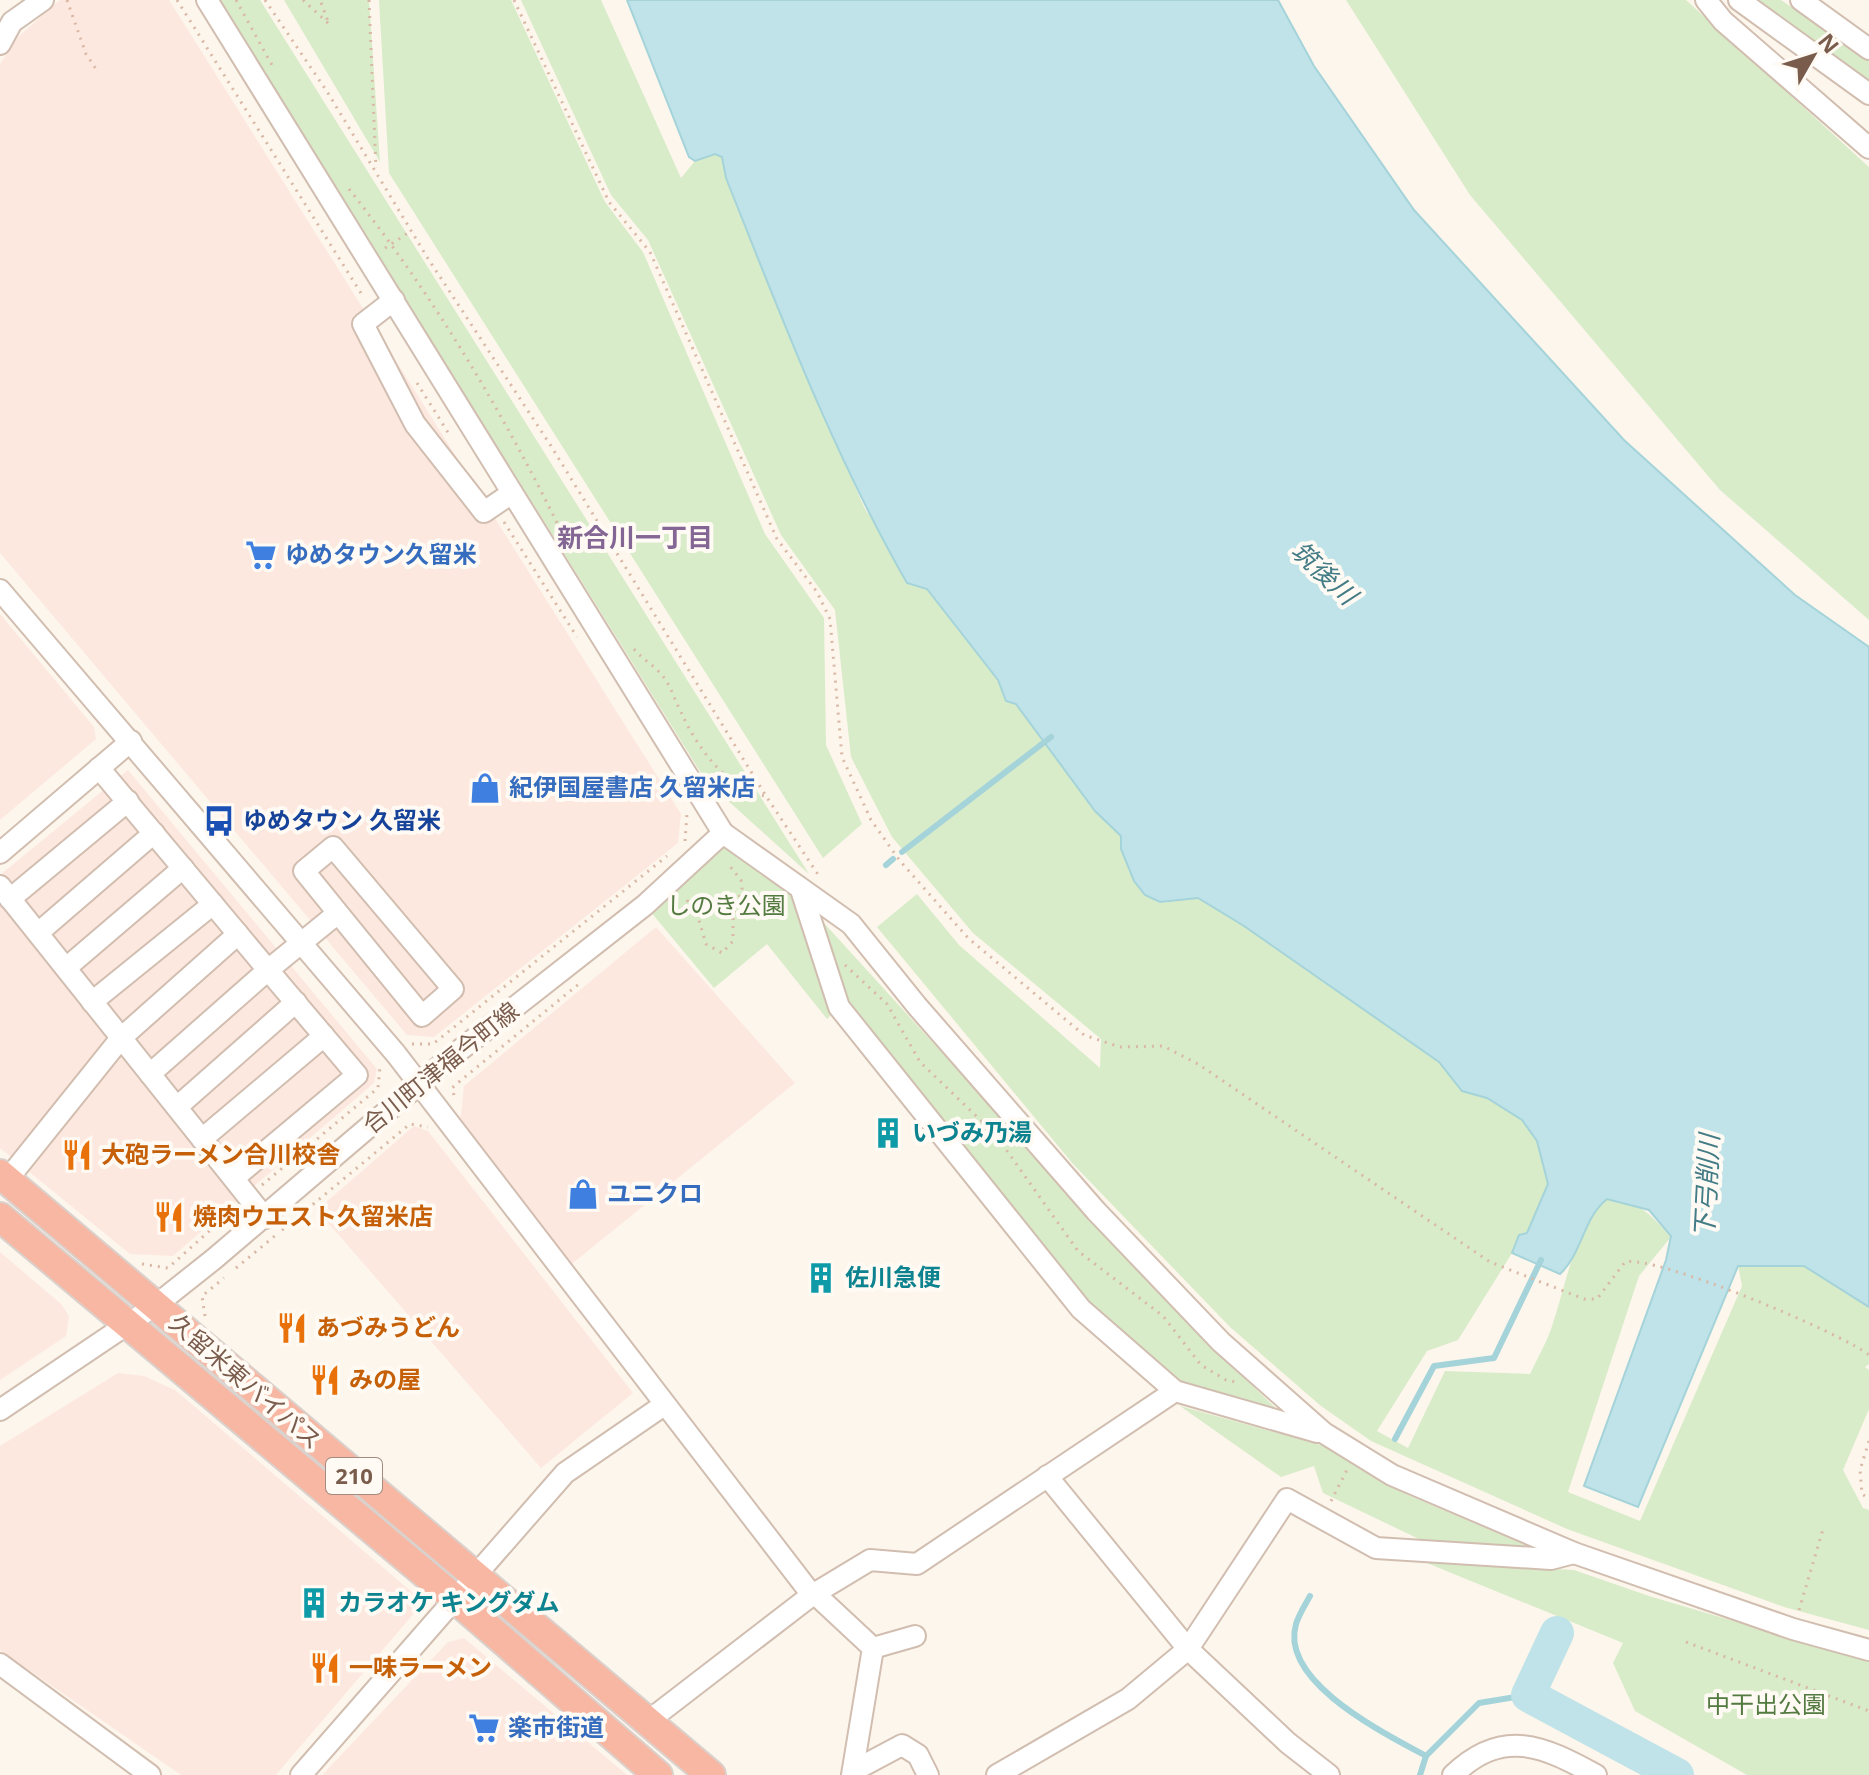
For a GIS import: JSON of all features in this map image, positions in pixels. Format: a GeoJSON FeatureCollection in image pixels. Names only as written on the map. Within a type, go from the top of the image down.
{"type":"FeatureCollection","features":[{"type":"Feature","properties":{"kind":"highway","name":"久留米東バイパス"},"geometry":{"type":"LineString","coordinates":[[3,1177],[711,1775]]}},
{"type":"Feature","properties":{"kind":"highway","name":"久留米東バイパス"},"geometry":{"type":"LineString","coordinates":[[0,1217],[454,1598],[658,1775]]}},
{"type":"Feature","properties":{"kind":"street"},"geometry":{"type":"LineString","coordinates":[[0,44],[12,22],[43,0]]}},
{"type":"Feature","properties":{"kind":"street"},"geometry":{"type":"LineString","coordinates":[[207,0],[723,833],[802,893],[851,924],[917,1006],[1096,1211],[1221,1342],[1324,1433],[1392,1475],[1574,1553],[1793,1629],[1869,1650]]}},
{"type":"Feature","properties":{"kind":"street"},"geometry":{"type":"LineString","coordinates":[[1706,0],[1723,21],[1869,148]]}},
{"type":"Feature","properties":{"kind":"street"},"geometry":{"type":"LineString","coordinates":[[1739,0],[1869,94]]}},
{"type":"Feature","properties":{"kind":"street"},"geometry":{"type":"LineString","coordinates":[[1801,0],[1869,49]]}},
{"type":"Feature","properties":{"kind":"street"},"geometry":{"type":"LineString","coordinates":[[394,300],[363,324],[415,424],[484,512],[512,493]]}},
{"type":"Feature","properties":{"kind":"street"},"geometry":{"type":"LineString","coordinates":[[0,590],[420,1085],[664,1405],[813,1594],[873,1648]]}},
{"type":"Feature","properties":{"kind":"street"},"geometry":{"type":"LineString","coordinates":[[0,853],[131,741]]}},
{"type":"Feature","properties":{"kind":"street"},"geometry":{"type":"LineString","coordinates":[[99,768],[357,1075],[234,1178]]}},
{"type":"Feature","properties":{"kind":"street"},"geometry":{"type":"LineString","coordinates":[[128,801],[5,892],[265,1218]]}},
{"type":"Feature","properties":{"kind":"street"},"geometry":{"type":"LineString","coordinates":[[38,933],[154,833]]}},
{"type":"Feature","properties":{"kind":"street","name":"合川町津福今町線"},"geometry":{"type":"LineString","coordinates":[[0,1410],[156,1305],[265,1218],[420,1085],[645,905],[723,833]]}},
{"type":"Feature","properties":{"kind":"street"},"geometry":{"type":"LineString","coordinates":[[333,847],[453,989],[422,1016],[338,913],[304,871],[333,847]]}},
{"type":"Feature","properties":{"kind":"street"},"geometry":{"type":"LineString","coordinates":[[66,968],[183,868]]}},
{"type":"Feature","properties":{"kind":"street"},"geometry":{"type":"LineString","coordinates":[[802,893],[839,1007],[1071,1297],[1175,1391],[1324,1433]]}},
{"type":"Feature","properties":{"kind":"street"},"geometry":{"type":"LineString","coordinates":[[92,1002],[213,904]]}},
{"type":"Feature","properties":{"kind":"street"},"geometry":{"type":"LineString","coordinates":[[150,1074],[338,913]]}},
{"type":"Feature","properties":{"kind":"street"},"geometry":{"type":"LineString","coordinates":[[3,1177],[121,1038],[238,934]]}},
{"type":"Feature","properties":{"kind":"street"},"geometry":{"type":"LineString","coordinates":[[177,1107],[296,1002]]}},
{"type":"Feature","properties":{"kind":"street"},"geometry":{"type":"LineString","coordinates":[[202,1139],[324,1036]]}},
{"type":"Feature","properties":{"kind":"street"},"geometry":{"type":"LineString","coordinates":[[647,1722],[813,1594],[870,1560],[917,1564],[1175,1391]]}},
{"type":"Feature","properties":{"kind":"street"},"geometry":{"type":"LineString","coordinates":[[301,1775],[565,1473],[664,1405]]}},
{"type":"Feature","properties":{"kind":"street"},"geometry":{"type":"LineString","coordinates":[[1047,1476],[1188,1649],[1288,1743],[1329,1775]]}},
{"type":"Feature","properties":{"kind":"street"},"geometry":{"type":"LineString","coordinates":[[997,1775],[1128,1699],[1188,1649],[1287,1499],[1376,1548],[1551,1559],[1574,1553]]}},
{"type":"Feature","properties":{"kind":"street"},"geometry":{"type":"LineString","coordinates":[[873,1648],[915,1636]]}},
{"type":"Feature","properties":{"kind":"street"},"geometry":{"type":"LineString","coordinates":[[852,1773],[873,1648]]}},
{"type":"Feature","properties":{"kind":"street"},"geometry":{"type":"LineString","coordinates":[[0,1664],[150,1775]]}},
{"type":"Feature","properties":{"kind":"street"},"geometry":{"type":"LineString","coordinates":[[1453,1775],[1490,1749],[1516,1743],[1545,1750],[1596,1775]]}},
{"type":"Feature","properties":{"kind":"street"},"geometry":{"type":"LineString","coordinates":[[852,1773],[902,1745],[918,1755],[928,1775]]}},
{"type":"Feature","properties":{"kind":"path"},"geometry":{"type":"LineString","coordinates":[[67,0],[86,54],[98,72]]}},
{"type":"Feature","properties":{"kind":"path"},"geometry":{"type":"LineString","coordinates":[[177,0],[375,315]]}},
{"type":"Feature","properties":{"kind":"path"},"geometry":{"type":"LineString","coordinates":[[236,0],[274,68]]}},
{"type":"Feature","properties":{"kind":"path"},"geometry":{"type":"LineString","coordinates":[[265,0],[551,446],[766,796],[825,885]]}},
{"type":"Feature","properties":{"kind":"path"},"geometry":{"type":"LineString","coordinates":[[303,0],[329,24],[320,0]]}},
{"type":"Feature","properties":{"kind":"path"},"geometry":{"type":"LineString","coordinates":[[369,0],[376,172]]}},
{"type":"Feature","properties":{"kind":"path"},"geometry":{"type":"LineString","coordinates":[[514,0],[609,202],[650,252],[777,539],[817,592],[830,619],[842,757],[871,820],[900,861],[968,938],[1084,1035],[1120,1047],[1163,1046],[1198,1064],[1490,1262],[1584,1299],[1597,1299],[1608,1289],[1625,1262],[1648,1261],[1743,1296],[1869,1355]]}},
{"type":"Feature","properties":{"kind":"path"},"geometry":{"type":"LineString","coordinates":[[347,187],[392,244],[457,342],[538,484],[569,548]]}},
{"type":"Feature","properties":{"kind":"path"},"geometry":{"type":"LineString","coordinates":[[369,259],[411,231]]}},
{"type":"Feature","properties":{"kind":"path"},"geometry":{"type":"LineString","coordinates":[[415,378],[454,442]]}},
{"type":"Feature","properties":{"kind":"path"},"geometry":{"type":"LineString","coordinates":[[494,505],[578,639]]}},
{"type":"Feature","properties":{"kind":"path"},"geometry":{"type":"LineString","coordinates":[[632,648],[663,675],[681,714],[712,761],[730,780],[753,795],[766,796]]}},
{"type":"Feature","properties":{"kind":"path"},"geometry":{"type":"LineString","coordinates":[[685,842],[687,812]]}},
{"type":"Feature","properties":{"kind":"path"},"geometry":{"type":"LineString","coordinates":[[408,1044],[433,1044],[673,851]]}},
{"type":"Feature","properties":{"kind":"path"},"geometry":{"type":"LineString","coordinates":[[687,900],[698,917],[706,944],[722,953],[729,948],[733,941],[734,907],[742,889],[741,880],[728,864]]}},
{"type":"Feature","properties":{"kind":"path"},"geometry":{"type":"LineString","coordinates":[[822,951],[860,977],[887,1004],[920,1062],[995,1134],[1018,1164],[1061,1233],[1078,1251],[1163,1316],[1201,1365],[1226,1380],[1271,1387]]}},
{"type":"Feature","properties":{"kind":"path"},"geometry":{"type":"LineString","coordinates":[[456,1107],[452,1088],[584,979]]}},
{"type":"Feature","properties":{"kind":"path"},"geometry":{"type":"LineString","coordinates":[[139,1263],[168,1268],[378,1088],[381,1068]]}},
{"type":"Feature","properties":{"kind":"path"},"geometry":{"type":"LineString","coordinates":[[206,1322],[202,1296],[410,1124],[431,1128]]}},
{"type":"Feature","properties":{"kind":"path"},"geometry":{"type":"LineString","coordinates":[[1869,1441],[1860,1470],[1862,1494],[1869,1499]]}},
{"type":"Feature","properties":{"kind":"path"},"geometry":{"type":"LineString","coordinates":[[1322,1518],[1356,1453]]}},
{"type":"Feature","properties":{"kind":"path"},"geometry":{"type":"LineString","coordinates":[[1793,1629],[1824,1526]]}},
{"type":"Feature","properties":{"kind":"path"},"geometry":{"type":"LineString","coordinates":[[1686,1642],[1869,1711]]}},
{"type":"Feature","properties":{"kind":"shaded area","name":"ゆめタウン久留米"},"geometry":{"type":"Polygon","coordinates":[[[60,0],[169,0],[681,814],[678,843],[434,1037],[407,1035],[0,553],[0,64],[18,37],[60,0]]]}},
{"type":"Feature","properties":{"kind":"shaded area"},"geometry":{"type":"Polygon","coordinates":[[[0,614],[94,727],[96,739],[0,820],[0,614]]]}},
{"type":"Feature","properties":{"kind":"shaded area"},"geometry":{"type":"Polygon","coordinates":[[[128,770],[377,1069],[374,1083],[173,1256],[130,1254],[0,1148],[0,875],[128,770]]]}},
{"type":"Feature","properties":{"kind":"shaded area"},"geometry":{"type":"Polygon","coordinates":[[[656,927],[795,1083],[568,1267],[460,1123],[464,1086],[656,927]]]}},
{"type":"Feature","properties":{"kind":"shaded area"},"geometry":{"type":"Polygon","coordinates":[[[414,1126],[428,1131],[633,1393],[541,1468],[317,1210],[414,1126]]]}},
{"type":"Feature","properties":{"kind":"shaded area"},"geometry":{"type":"Polygon","coordinates":[[[0,1252],[61,1304],[69,1316],[66,1336],[0,1380],[0,1252]]]}},
{"type":"Feature","properties":{"kind":"shaded area"},"geometry":{"type":"Polygon","coordinates":[[[118,1373],[144,1376],[175,1390],[413,1593],[415,1612],[276,1775],[181,1775],[0,1650],[0,1446],[118,1373]]]}},
{"type":"Feature","properties":{"kind":"shaded area","name":"楽市街道"},"geometry":{"type":"Polygon","coordinates":[[[464,1638],[627,1775],[322,1775],[448,1642],[464,1638]]]}},
{"type":"Feature","properties":{"kind":"green space"},"geometry":{"type":"Polygon","coordinates":[[[219,0],[260,0],[809,874],[706,781],[219,0]]]}},
{"type":"Feature","properties":{"kind":"green space"},"geometry":{"type":"Polygon","coordinates":[[[284,0],[369,0],[380,162],[284,0]]]}},
{"type":"Feature","properties":{"kind":"green space"},"geometry":{"type":"Polygon","coordinates":[[[379,0],[511,0],[605,202],[643,252],[765,534],[824,618],[826,745],[862,824],[823,858],[389,173],[379,0]]]}},
{"type":"Feature","properties":{"kind":"green space"},"geometry":{"type":"Polygon","coordinates":[[[521,0],[601,0],[681,178],[695,161],[715,153],[722,157],[726,178],[795,351],[865,509],[918,584],[927,589],[998,680],[1006,701],[1016,703],[1095,811],[1121,836],[1121,849],[1134,881],[1144,895],[1160,903],[1198,898],[1244,926],[1439,1062],[1462,1091],[1487,1098],[1522,1120],[1537,1141],[1548,1184],[1527,1233],[1519,1235],[1512,1253],[1458,1340],[1427,1351],[1377,1431],[1408,1448],[1445,1371],[1530,1374],[1551,1329],[1573,1257],[1587,1224],[1607,1199],[1628,1203],[1650,1215],[1671,1237],[1639,1276],[1568,1492],[1640,1521],[1742,1286],[1738,1265],[1804,1266],[1869,1307],[1869,1364],[1865,1367],[1869,1370],[1869,1409],[1843,1470],[1863,1508],[1869,1510],[1869,1630],[1784,1607],[1567,1529],[1371,1441],[1321,1406],[1230,1327],[1073,1164],[877,927],[917,894],[959,945],[1100,1068],[1101,1039],[973,933],[892,837],[851,757],[835,610],[781,535],[648,240],[611,195],[521,0]]]}},
{"type":"Feature","properties":{"kind":"green space"},"geometry":{"type":"Polygon","coordinates":[[[1346,0],[1686,0],[1869,167],[1869,620],[1720,490],[1470,195],[1346,0]]]}},
{"type":"Feature","properties":{"kind":"green space"},"geometry":{"type":"Polygon","coordinates":[[[1758,0],[1781,0],[1869,60],[1869,83],[1758,0]]]}},
{"type":"Feature","properties":{"kind":"green space","name":"しのき公園"},"geometry":{"type":"Polygon","coordinates":[[[723,833],[802,893],[839,1007],[827,1019],[767,944],[714,988],[645,905],[723,833]]]}},
{"type":"Feature","properties":{"kind":"green space"},"geometry":{"type":"Polygon","coordinates":[[[813,911],[1193,1328],[1285,1417],[1180,1382],[1089,1312],[844,1000],[813,911]]]}},
{"type":"Feature","properties":{"kind":"green space"},"geometry":{"type":"Polygon","coordinates":[[[1180,1406],[1324,1446],[1408,1495],[1535,1549],[1421,1540],[1323,1493],[1314,1466],[1281,1477],[1180,1406]]]}},
{"type":"Feature","properties":{"kind":"green space","name":"中干出公園"},"geometry":{"type":"Polygon","coordinates":[[[1422,1561],[1574,1570],[1649,1596],[1869,1661],[1869,1775],[1747,1775],[1635,1711],[1613,1663],[1623,1643],[1422,1561]]]}},
{"type":"Feature","properties":{"kind":"water","name":"筑後川"},"geometry":{"type":"Polygon","coordinates":[[[627,0],[1278,0],[1314,66],[1414,210],[1624,440],[1795,595],[1869,647],[1869,1307],[1804,1266],[1738,1266],[1638,1507],[1584,1486],[1666,1260],[1671,1236],[1649,1210],[1607,1199],[1593,1216],[1573,1257],[1560,1274],[1512,1253],[1519,1235],[1527,1233],[1548,1184],[1537,1141],[1522,1120],[1487,1098],[1462,1091],[1439,1062],[1244,926],[1198,898],[1160,902],[1145,895],[1134,881],[1121,849],[1121,836],[1095,811],[1016,704],[1006,701],[998,680],[927,589],[907,583],[855,485],[809,384],[726,178],[722,157],[715,154],[695,161],[689,157],[627,0]]]}},
{"type":"Feature","properties":{"kind":"waterway"},"geometry":{"type":"LineString","coordinates":[[902,852],[1051,737]]}},
{"type":"Feature","properties":{"kind":"waterway"},"geometry":{"type":"LineString","coordinates":[[886,865],[893,859]]}},
{"type":"Feature","properties":{"kind":"waterway"},"geometry":{"type":"LineString","coordinates":[[1395,1439],[1434,1366],[1494,1358],[1541,1260]]}},
{"type":"Feature","properties":{"kind":"waterway"},"geometry":{"type":"LineString","coordinates":[[1310,1596],[1296,1624],[1295,1645],[1304,1666],[1340,1704],[1426,1756]]}},
{"type":"Feature","properties":{"kind":"waterway","name":"下弓削川"},"geometry":{"type":"LineString","coordinates":[[1557,1633],[1528,1695],[1677,1775]]}},
{"type":"Feature","properties":{"kind":"waterway"},"geometry":{"type":"LineString","coordinates":[[1420,1775],[1426,1756],[1479,1703],[1528,1695]]}},
{"type":"Feature","properties":{"kind":"place","name":"ゆめタウン久留米"},"geometry":{"type":"Point","coordinates":[261,555]}},
{"type":"Feature","properties":{"kind":"place","name":"紀伊国屋書店 久留米店"},"geometry":{"type":"Point","coordinates":[485,788]}},
{"type":"Feature","properties":{"kind":"place","name":"ゆめタウン 久留米"},"geometry":{"type":"Point","coordinates":[219,821]}},
{"type":"Feature","properties":{"kind":"place","name":"いづみ乃湯"},"geometry":{"type":"Point","coordinates":[888,1133]}},
{"type":"Feature","properties":{"kind":"place","name":"大砲ラーメン合川校舎"},"geometry":{"type":"Point","coordinates":[77,1155]}},
{"type":"Feature","properties":{"kind":"place","name":"ユニクロ"},"geometry":{"type":"Point","coordinates":[583,1194]}},
{"type":"Feature","properties":{"kind":"place","name":"焼肉ウエスト久留米店"},"geometry":{"type":"Point","coordinates":[169,1217]}},
{"type":"Feature","properties":{"kind":"place","name":"佐川急便"},"geometry":{"type":"Point","coordinates":[821,1278]}},
{"type":"Feature","properties":{"kind":"place","name":"あづみうどん"},"geometry":{"type":"Point","coordinates":[292,1328]}},
{"type":"Feature","properties":{"kind":"place","name":"みの屋"},"geometry":{"type":"Point","coordinates":[325,1380]}},
{"type":"Feature","properties":{"kind":"place","name":"カラオケ キングダム"},"geometry":{"type":"Point","coordinates":[314,1603]}},
{"type":"Feature","properties":{"kind":"place","name":"一味ラーメン"},"geometry":{"type":"Point","coordinates":[325,1668]}},
{"type":"Feature","properties":{"kind":"place","name":"楽市街道"},"geometry":{"type":"Point","coordinates":[484,1728]}},
{"type":"Feature","properties":{"kind":"district","name":"新合川一丁目"},"geometry":{"type":"Point","coordinates":[635,538]}}]}
